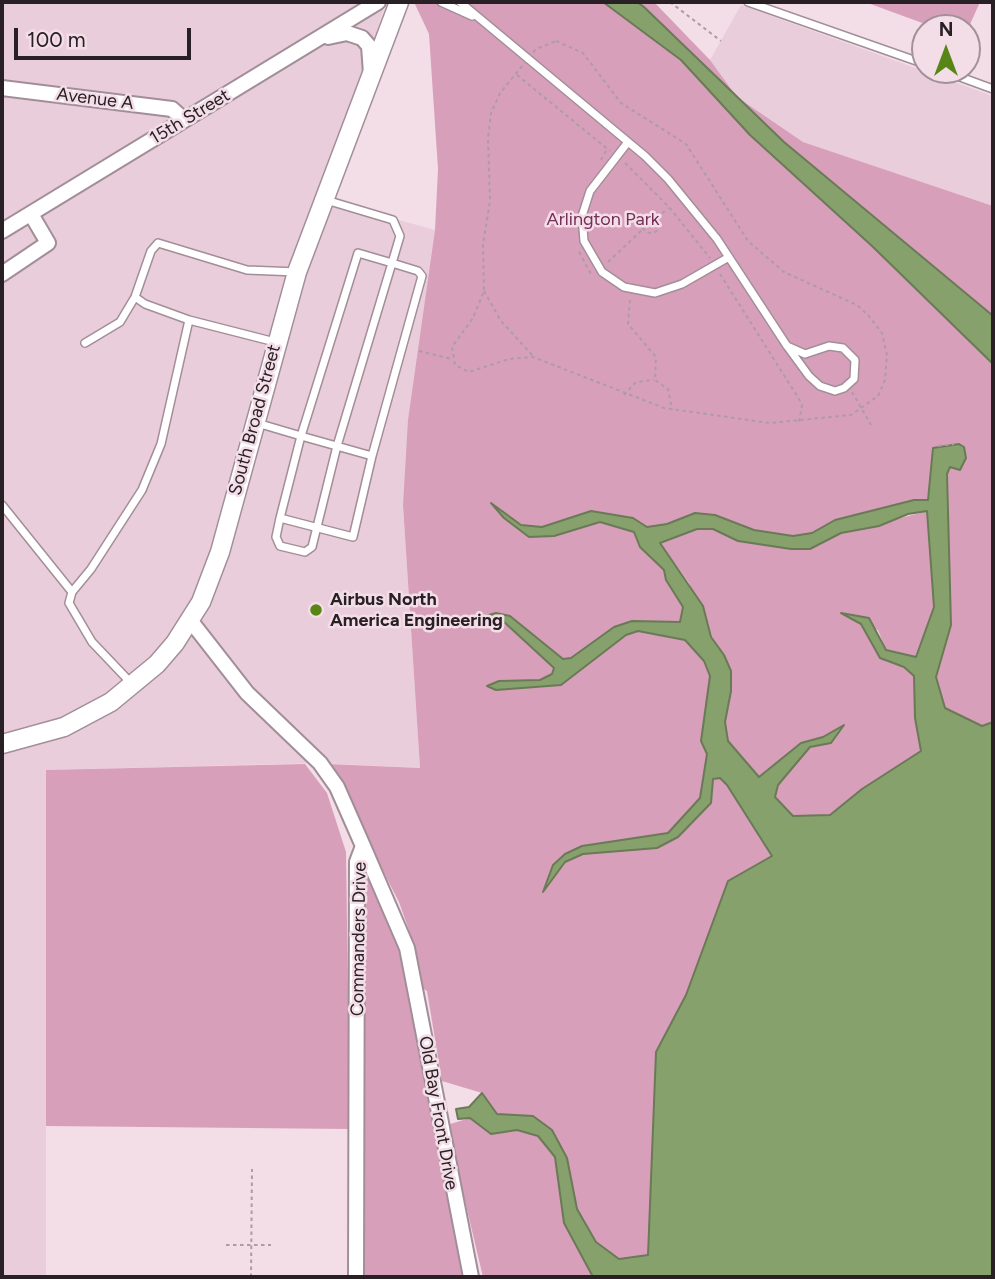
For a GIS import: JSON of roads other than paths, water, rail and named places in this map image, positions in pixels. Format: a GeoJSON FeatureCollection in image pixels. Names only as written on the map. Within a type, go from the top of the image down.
{"type":"FeatureCollection","features":[{"type":"Feature","properties":{"kind":"street","name":"15th Street"},"geometry":{"type":"LineString","coordinates":[[2,231],[378,2]]}},
{"type":"Feature","properties":{"kind":"street","name":"South Broad Street"},"geometry":{"type":"LineString","coordinates":[[2,744],[64,727],[111,702],[133,686],[166,653],[201,602],[220,552],[275,342],[297,272],[399,2]]}},
{"type":"Feature","properties":{"kind":"street"},"geometry":{"type":"LineString","coordinates":[[313,42],[347,33],[362,38],[369,46],[371,74]]}},
{"type":"Feature","properties":{"kind":"street","name":"Avenue A"},"geometry":{"type":"LineString","coordinates":[[2,88],[172,109],[184,120]]}},
{"type":"Feature","properties":{"kind":"street"},"geometry":{"type":"LineString","coordinates":[[2,274],[48,243],[31,214]]}},
{"type":"Feature","properties":{"kind":"street","name":"Commanders Drive"},"geometry":{"type":"LineString","coordinates":[[190,620],[247,693],[320,763],[337,787],[363,846],[357,862],[356,1277]]}},
{"type":"Feature","properties":{"kind":"street","name":"Old Bay Front Drive"},"geometry":{"type":"LineString","coordinates":[[363,846],[407,948],[471,1277]]}},
{"type":"Feature","properties":{"kind":"lane"},"geometry":{"type":"LineString","coordinates":[[441,2],[476,17]]}},
{"type":"Feature","properties":{"kind":"lane"},"geometry":{"type":"LineString","coordinates":[[460,2],[628,142],[681,193],[729,257],[787,346],[820,386],[835,391],[848,385],[856,369],[855,360],[846,349],[829,346],[805,354],[787,346]]}},
{"type":"Feature","properties":{"kind":"lane"},"geometry":{"type":"LineString","coordinates":[[748,2],[911,59]]}},
{"type":"Feature","properties":{"kind":"lane"},"geometry":{"type":"LineString","coordinates":[[628,142],[590,191],[582,216],[584,241],[600,269],[624,287],[654,292],[669,290],[729,257]]}},
{"type":"Feature","properties":{"kind":"lane"},"geometry":{"type":"LineString","coordinates":[[280,518],[316,527],[353,537],[372,456],[422,276],[418,271],[392,263],[358,253],[301,436],[280,518],[276,537],[280,546],[305,552],[312,547],[316,527],[337,446],[392,263],[400,236],[393,220],[323,199]]}},
{"type":"Feature","properties":{"kind":"lane"},"geometry":{"type":"LineString","coordinates":[[85,343],[120,322],[135,297],[150,251],[158,243],[247,270],[297,272]]}},
{"type":"Feature","properties":{"kind":"lane"},"geometry":{"type":"LineString","coordinates":[[135,297],[145,304],[189,320],[275,342]]}},
{"type":"Feature","properties":{"kind":"lane"},"geometry":{"type":"LineString","coordinates":[[133,686],[92,642],[69,603],[72,592],[91,569],[142,490],[161,444],[189,320]]}},
{"type":"Feature","properties":{"kind":"lane"},"geometry":{"type":"LineString","coordinates":[[253,422],[372,456]]}},
{"type":"Feature","properties":{"kind":"lane"},"geometry":{"type":"LineString","coordinates":[[2,505],[72,592]]}},
{"type":"Feature","properties":{"kind":"place","name":"Airbus North America Engineering"},"geometry":{"type":"Point","coordinates":[316,610]}},
{"type":"Feature","properties":{"kind":"park label","name":"Arlington Park"},"geometry":{"type":"Point","coordinates":[603,220]}}]}
